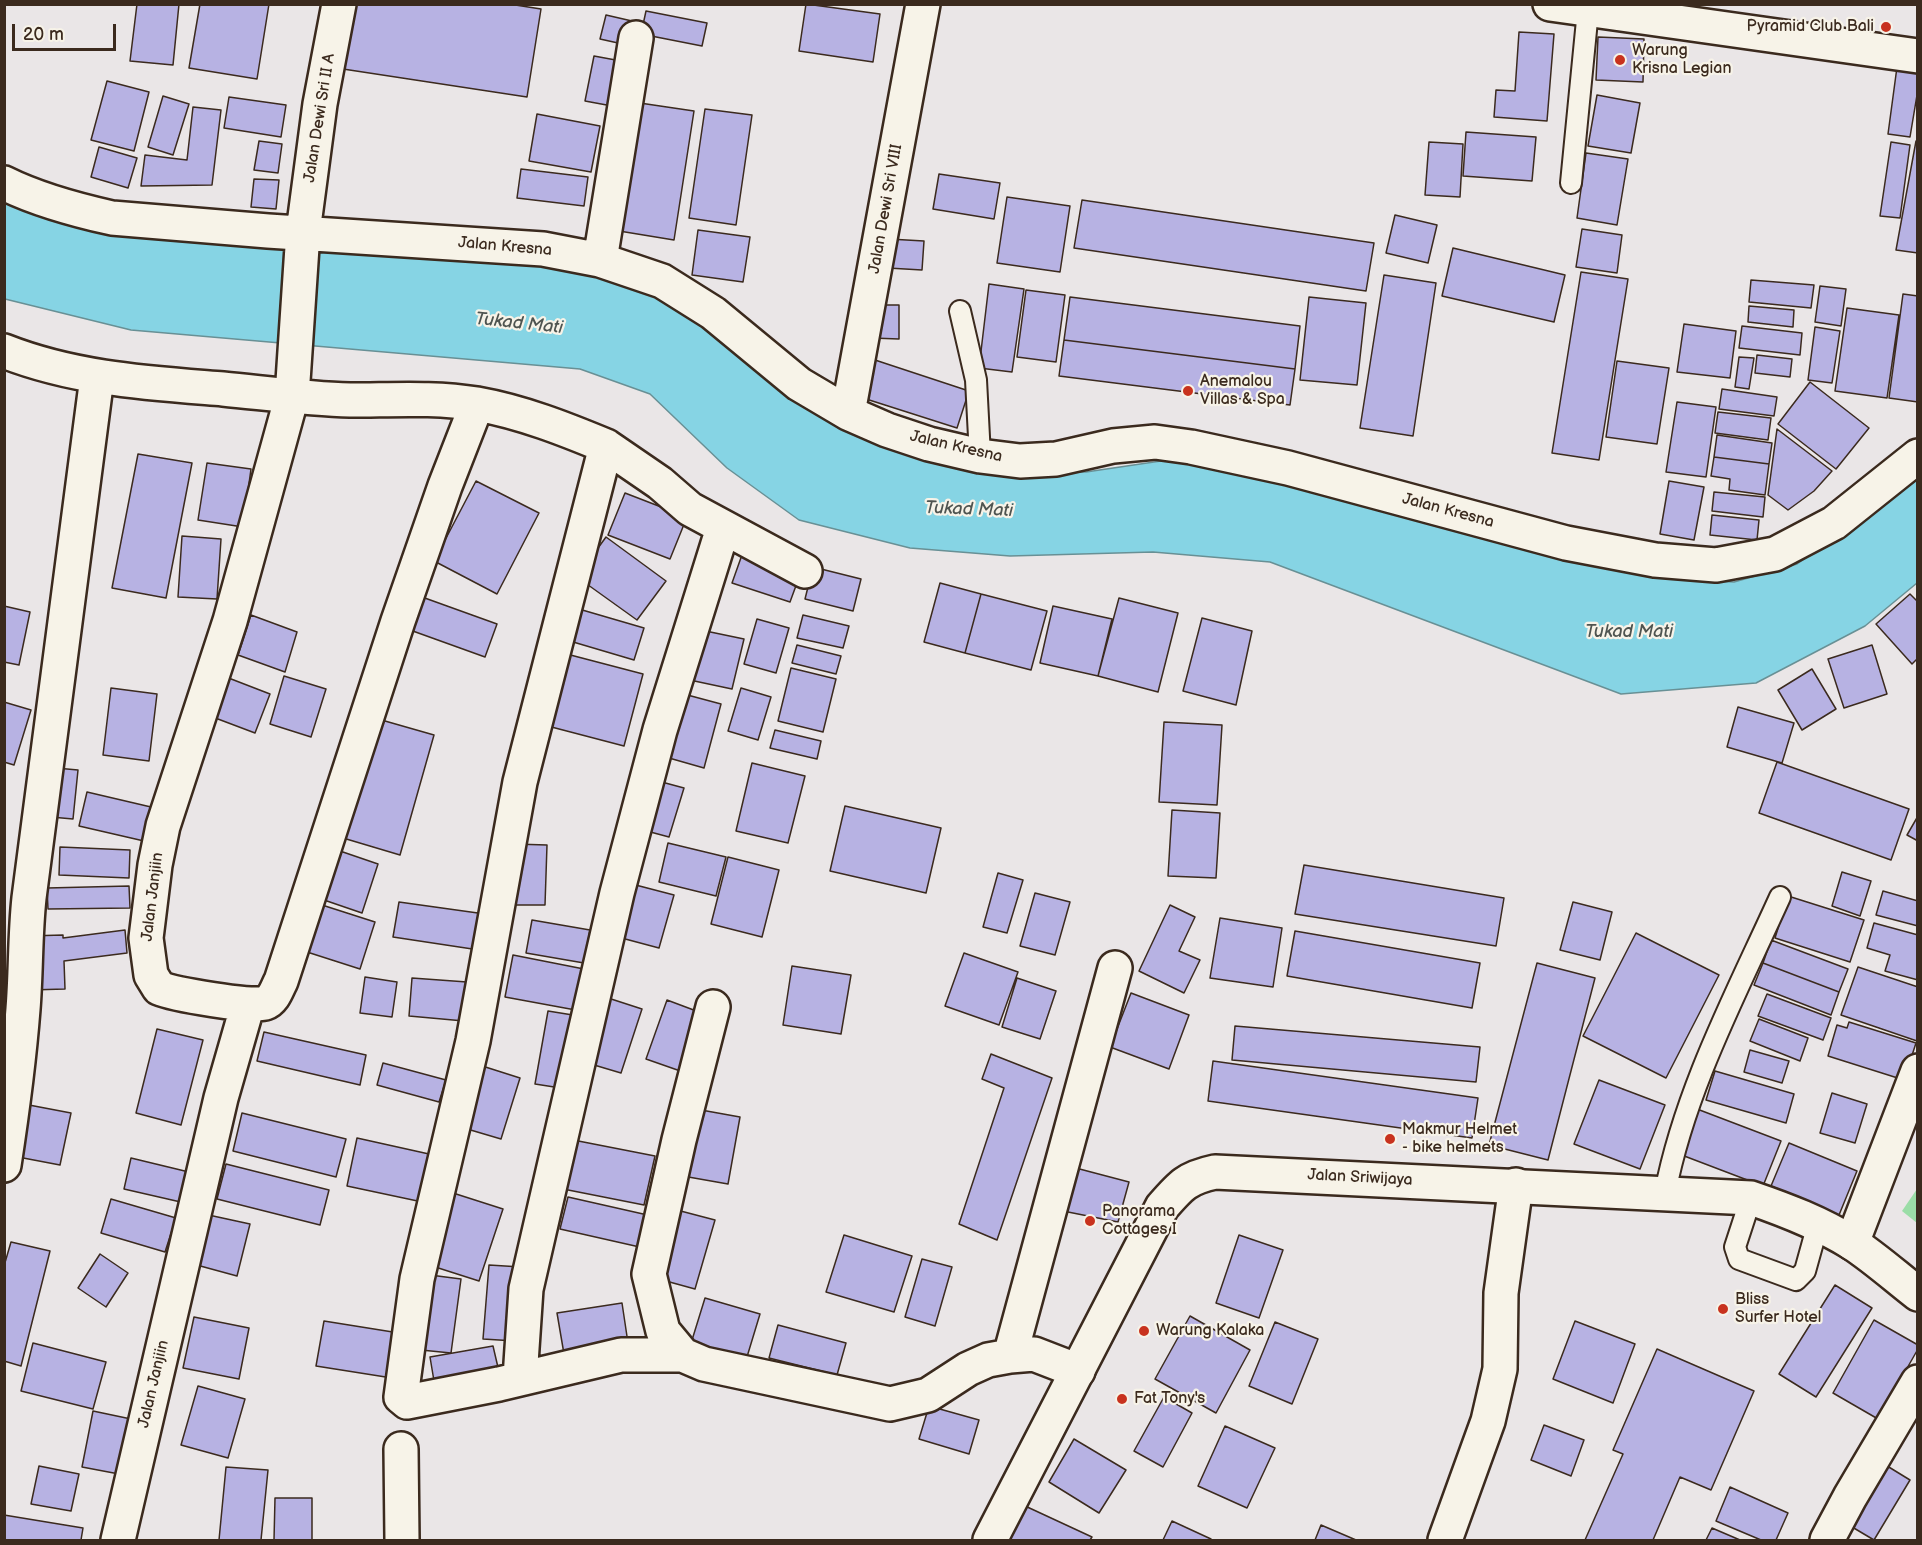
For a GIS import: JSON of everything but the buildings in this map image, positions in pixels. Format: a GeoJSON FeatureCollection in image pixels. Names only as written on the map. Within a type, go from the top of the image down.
{"type":"FeatureCollection","features":[{"type":"Feature","properties":{"kind":"street","name":"Jalan Dewi Sri II A"},"geometry":{"type":"LineString","coordinates":[[292,389],[302,238],[320,104],[339,4]]}},
{"type":"Feature","properties":{"kind":"street","name":"Jalan Dewi Sri VIII"},"geometry":{"type":"LineString","coordinates":[[848,413],[923,4]]}},
{"type":"Feature","properties":{"kind":"street"},"geometry":{"type":"LineString","coordinates":[[1550,4],[1917,56]]}},
{"type":"Feature","properties":{"kind":"street"},"geometry":{"type":"LineString","coordinates":[[600,260],[636,38]]}},
{"type":"Feature","properties":{"kind":"street","name":"Jalan Kresna"},"geometry":{"type":"LineString","coordinates":[[4,183],[21,192],[112,218],[302,238],[543,249],[600,260],[662,281],[713,313],[799,384],[848,413],[887,430],[929,444],[980,456],[1020,461],[1056,459],[1113,446],[1155,442],[1191,447],[1287,468],[1566,543],[1655,560],[1716,565],[1775,554],[1834,523],[1917,456]]}},
{"type":"Feature","properties":{"kind":"street"},"geometry":{"type":"LineString","coordinates":[[7,362],[54,367],[97,377],[292,389],[348,399],[413,399],[477,404],[536,419],[606,446],[660,483],[690,509],[805,571]]}},
{"type":"Feature","properties":{"kind":"street"},"geometry":{"type":"LineString","coordinates":[[4,1165],[18,1063],[28,898],[97,377]]}},
{"type":"Feature","properties":{"kind":"street","name":"Jalan Janjiin"},"geometry":{"type":"LineString","coordinates":[[118,1540],[221,1098],[248,1004],[159,988],[151,975],[146,938],[155,865],[163,826],[230,621],[292,389]]}},
{"type":"Feature","properties":{"kind":"street"},"geometry":{"type":"LineString","coordinates":[[248,1004],[265,1003],[273,997],[281,981],[395,632],[445,486],[477,404]]}},
{"type":"Feature","properties":{"kind":"street"},"geometry":{"type":"LineString","coordinates":[[606,446],[520,782],[473,1041],[417,1279],[401,1397],[407,1402],[621,1355],[683,1355],[704,1364],[890,1404],[928,1395],[968,1369],[988,1360],[1010,1356],[1034,1354],[1078,1371]]}},
{"type":"Feature","properties":{"kind":"street"},"geometry":{"type":"LineString","coordinates":[[520,1378],[526,1289],[616,893],[660,730],[723,528]]}},
{"type":"Feature","properties":{"kind":"street"},"geometry":{"type":"LineString","coordinates":[[1010,1356],[1115,968]]}},
{"type":"Feature","properties":{"kind":"street"},"geometry":{"type":"LineString","coordinates":[[683,1355],[663,1331],[649,1274],[679,1140],[713,1007]]}},
{"type":"Feature","properties":{"kind":"street"},"geometry":{"type":"LineString","coordinates":[[1852,1243],[1917,1071]]}},
{"type":"Feature","properties":{"kind":"street","name":"Jalan Sriwijaya"},"geometry":{"type":"LineString","coordinates":[[990,1540],[1162,1207],[1177,1189],[1195,1176],[1215,1172],[1750,1198],[1785,1209],[1852,1243],[1917,1294]]}},
{"type":"Feature","properties":{"kind":"street"},"geometry":{"type":"LineString","coordinates":[[1446,1540],[1488,1421],[1500,1369],[1501,1293],[1516,1185]]}},
{"type":"Feature","properties":{"kind":"street"},"geometry":{"type":"LineString","coordinates":[[1827,1540],[1917,1382]]}},
{"type":"Feature","properties":{"kind":"street"},"geometry":{"type":"LineString","coordinates":[[401,1449],[402,1540]]}},
{"type":"Feature","properties":{"kind":"lane"},"geometry":{"type":"LineString","coordinates":[[1571,183],[1588,10]]}},
{"type":"Feature","properties":{"kind":"lane"},"geometry":{"type":"LineString","coordinates":[[960,311],[976,380],[980,456]]}},
{"type":"Feature","properties":{"kind":"lane"},"geometry":{"type":"LineString","coordinates":[[1665,1193],[1672,1155],[1708,1055],[1780,897]]}},
{"type":"Feature","properties":{"kind":"lane"},"geometry":{"type":"LineString","coordinates":[[1750,1198],[1736,1247],[1739,1259],[1796,1280],[1805,1270],[1818,1224]]}},
{"type":"Feature","properties":{"kind":"green space"},"geometry":{"type":"Polygon","coordinates":[[[1917,1189],[1917,1223],[1902,1211],[1917,1189]]]}},
{"type":"Feature","properties":{"kind":"water","name":"Tukad Mati"},"geometry":{"type":"Polygon","coordinates":[[[5,203],[172,241],[435,256],[587,270],[662,292],[741,343],[996,472],[1086,472],[1188,457],[1658,578],[1734,582],[1797,564],[1917,480],[1917,583],[1865,626],[1756,683],[1621,694],[1270,562],[1153,552],[1010,556],[910,548],[799,520],[727,468],[650,394],[580,369],[131,330],[5,299],[5,203]]]}},
{"type":"Feature","properties":{"kind":"place","name":"Pyramid Club Bali"},"geometry":{"type":"Point","coordinates":[1886,27]}},
{"type":"Feature","properties":{"kind":"place","name":"Warung Krisna Legian"},"geometry":{"type":"Point","coordinates":[1620,60]}},
{"type":"Feature","properties":{"kind":"place","name":"Anemalou Villas & Spa"},"geometry":{"type":"Point","coordinates":[1188,391]}},
{"type":"Feature","properties":{"kind":"place","name":"Makmur Helmet - bike helmets"},"geometry":{"type":"Point","coordinates":[1390,1139]}},
{"type":"Feature","properties":{"kind":"place","name":"Panorama Cottages I"},"geometry":{"type":"Point","coordinates":[1090,1221]}},
{"type":"Feature","properties":{"kind":"place","name":"Bliss Surfer Hotel"},"geometry":{"type":"Point","coordinates":[1723,1309]}},
{"type":"Feature","properties":{"kind":"place","name":"Warung Kalaka"},"geometry":{"type":"Point","coordinates":[1144,1331]}},
{"type":"Feature","properties":{"kind":"place","name":"Fat Tony's"},"geometry":{"type":"Point","coordinates":[1122,1399]}}]}
